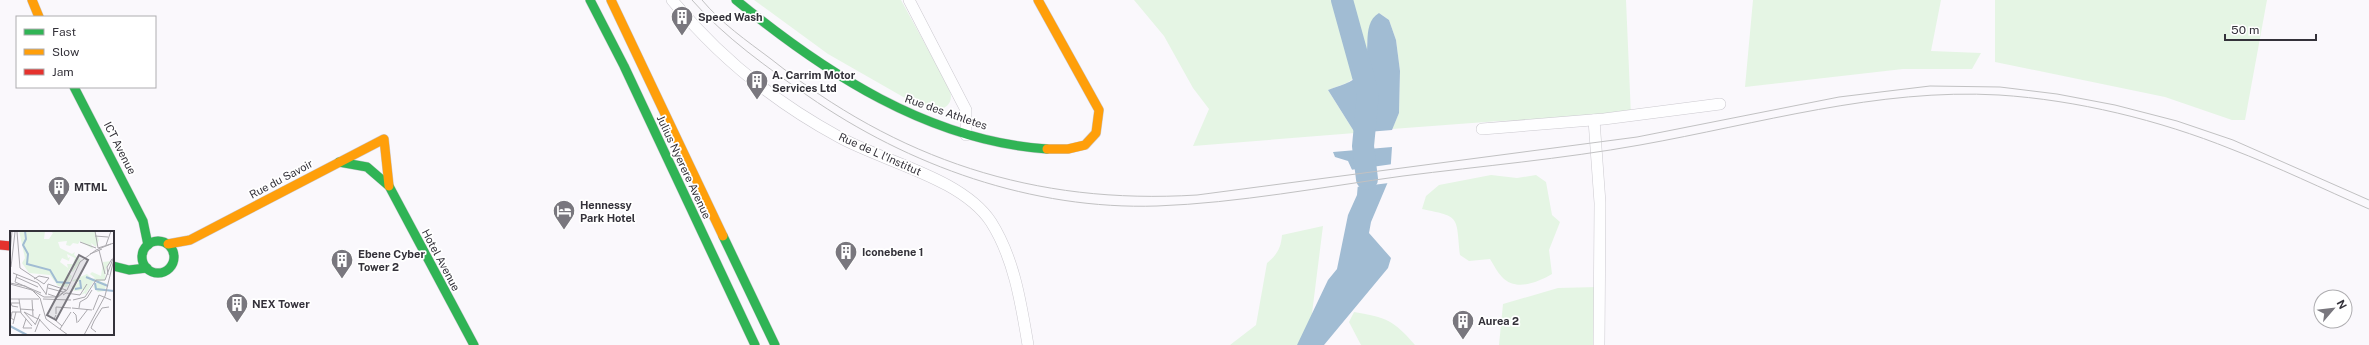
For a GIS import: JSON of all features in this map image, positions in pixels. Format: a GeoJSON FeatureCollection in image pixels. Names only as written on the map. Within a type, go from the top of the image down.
{"type":"FeatureCollection","features":[{"type":"Feature","properties":{"kind":"street"},"geometry":{"type":"LineString","coordinates":[[32,0],[40,16]]}},
{"type":"Feature","properties":{"kind":"street","name":"Julius Nyerere Avenue"},"geometry":{"type":"LineString","coordinates":[[590,0],[624,66],[755,345]]}},
{"type":"Feature","properties":{"kind":"street","name":"Julius Nyerere Avenue"},"geometry":{"type":"LineString","coordinates":[[611,0],[775,345]]}},
{"type":"Feature","properties":{"kind":"street","name":"Rue de L l'Institut"},"geometry":{"type":"LineString","coordinates":[[672,0],[704,35],[751,79],[789,106],[854,144],[925,174],[964,196],[979,208],[990,221],[1004,245],[1018,292],[1028,345]]}},
{"type":"Feature","properties":{"kind":"street","name":"Rue des Athletes"},"geometry":{"type":"LineString","coordinates":[[736,0],[814,61],[897,108],[966,135],[1013,146],[1071,151],[1084,147],[1093,138],[1099,126],[1099,110],[1038,0]]}},
{"type":"Feature","properties":{"kind":"street"},"geometry":{"type":"LineString","coordinates":[[909,0],[966,110],[966,135]]}},
{"type":"Feature","properties":{"kind":"street","name":"ICT Avenue"},"geometry":{"type":"LineString","coordinates":[[75,88],[143,221],[153,234],[166,243]]}},
{"type":"Feature","properties":{"kind":"street"},"geometry":{"type":"LineString","coordinates":[[1482,129],[1594,120],[1720,104]]}},
{"type":"Feature","properties":{"kind":"street"},"geometry":{"type":"LineString","coordinates":[[1594,120],[1600,203],[1599,345]]}},
{"type":"Feature","properties":{"kind":"street","name":"Rue du Savoir"},"geometry":{"type":"LineString","coordinates":[[166,243],[190,240],[384,138]]}},
{"type":"Feature","properties":{"kind":"street","name":"Hotel Avenue"},"geometry":{"type":"LineString","coordinates":[[384,138],[389,186]]}},
{"type":"Feature","properties":{"kind":"street","name":"Hotel Avenue"},"geometry":{"type":"LineString","coordinates":[[339,162],[353,162],[367,166],[379,174],[389,186],[474,345]]}},
{"type":"Feature","properties":{"kind":"street","name":"ICT Avenue"},"geometry":{"type":"LineString","coordinates":[[143,221],[148,244]]}},
{"type":"Feature","properties":{"kind":"street","name":"Rue du Savoir"},"geometry":{"type":"LineString","coordinates":[[174,258],[190,240]]}},
{"type":"Feature","properties":{"kind":"street"},"geometry":{"type":"LineString","coordinates":[[114,265],[129,270],[147,268],[162,273],[170,268],[174,258],[172,248],[166,243],[153,242],[148,244],[142,259],[147,268]]}},
{"type":"Feature","properties":{"kind":"street"},"geometry":{"type":"LineString","coordinates":[[0,245],[10,246]]}},
{"type":"Feature","properties":{"kind":"street"},"geometry":{"type":"LineString","coordinates":[[114,265],[143,254]]}},
{"type":"Feature","properties":{"kind":"green space"},"geometry":{"type":"Polygon","coordinates":[[[754,0],[901,0],[949,88],[951,100],[944,108],[936,110],[905,98],[828,54],[754,0]]]}},
{"type":"Feature","properties":{"kind":"green space"},"geometry":{"type":"Polygon","coordinates":[[[1134,0],[1626,0],[1631,116],[1499,121],[1392,129],[1399,113],[1400,71],[1396,40],[1389,20],[1379,13],[1367,42],[1368,59],[1361,73],[1347,83],[1328,90],[1355,133],[1193,146],[1209,109],[1193,88],[1164,36],[1134,0]]]}},
{"type":"Feature","properties":{"kind":"green space"},"geometry":{"type":"Polygon","coordinates":[[[1753,0],[1941,0],[1931,51],[1981,53],[1972,69],[1903,69],[1745,87],[1753,0]]]}},
{"type":"Feature","properties":{"kind":"green space"},"geometry":{"type":"Polygon","coordinates":[[[1995,0],[2267,0],[2245,120],[2232,120],[2165,97],[1995,62],[1995,0]]]}},
{"type":"Feature","properties":{"kind":"green space"},"geometry":{"type":"Polygon","coordinates":[[[1491,175],[1517,178],[1536,175],[1546,182],[1552,215],[1560,222],[1549,250],[1552,274],[1527,284],[1520,285],[1508,282],[1500,275],[1490,259],[1469,261],[1460,255],[1457,225],[1454,220],[1444,214],[1422,209],[1426,196],[1439,185],[1491,175]]]}},
{"type":"Feature","properties":{"kind":"green space"},"geometry":{"type":"Polygon","coordinates":[[[1323,226],[1308,345],[1230,345],[1256,325],[1267,263],[1278,251],[1281,244],[1282,235],[1323,226]]]}},
{"type":"Feature","properties":{"kind":"green space"},"geometry":{"type":"Polygon","coordinates":[[[1598,287],[1597,345],[1499,345],[1503,304],[1558,288],[1598,287]]]}},
{"type":"Feature","properties":{"kind":"green space"},"geometry":{"type":"Polygon","coordinates":[[[1354,312],[1382,318],[1388,321],[1400,330],[1415,345],[1361,345],[1349,322],[1354,312]]]}},
{"type":"Feature","properties":{"kind":"water"},"geometry":{"type":"Polygon","coordinates":[[[1379,13],[1389,20],[1396,40],[1400,71],[1399,113],[1392,130],[1355,133],[1328,90],[1350,82],[1361,73],[1365,66],[1370,25],[1373,18],[1379,13]]]}},
{"type":"Feature","properties":{"kind":"water"},"geometry":{"type":"Polygon","coordinates":[[[1392,147],[1390,177],[1371,222],[1369,233],[1391,258],[1388,268],[1324,345],[1297,345],[1328,280],[1337,269],[1348,215],[1357,195],[1358,183],[1348,161],[1335,157],[1333,152],[1392,147]]]}},
{"type":"Feature","properties":{"kind":"pier"},"geometry":{"type":"Polygon","coordinates":[[[1393,164],[1389,183],[1356,187],[1350,170],[1393,164]]]}},
{"type":"Feature","properties":{"kind":"waterway"},"geometry":{"type":"LineString","coordinates":[[1342,0],[1368,94],[1363,146],[1367,179]]}},
{"type":"Feature","properties":{"kind":"tram line"},"geometry":{"type":"LineString","coordinates":[[692,0],[718,27],[747,51],[808,96],[847,121],[930,163],[974,179],[1018,191],[1064,200],[1110,205],[1157,206],[1219,202],[1403,176],[1611,150],[1863,102],[1954,94],[1999,95],[2058,101],[2147,120],[2249,156],[2369,209]]}},
{"type":"Feature","properties":{"kind":"tram line"},"geometry":{"type":"LineString","coordinates":[[702,0],[726,24],[753,45],[819,94],[868,124],[919,149],[970,169],[1024,183],[1080,192],[1137,196],[1197,195],[1637,137],[1839,97],[1930,86],[2000,87],[2057,94],[2115,105],[2177,121],[2233,140],[2369,200]]}},
{"type":"Feature","properties":{"kind":"traffic: fast"},"geometry":{"type":"LineString","coordinates":[[590,0],[624,66],[755,345]]}},
{"type":"Feature","properties":{"kind":"traffic: fast"},"geometry":{"type":"LineString","coordinates":[[736,0],[770,27],[842,77],[881,99],[920,118],[961,133],[1003,143],[1047,149]]}},
{"type":"Feature","properties":{"kind":"traffic: fast"},"geometry":{"type":"LineString","coordinates":[[75,88],[143,221],[148,245]]}},
{"type":"Feature","properties":{"kind":"traffic: fast"},"geometry":{"type":"LineString","coordinates":[[339,162],[367,167],[389,186],[474,345]]}},
{"type":"Feature","properties":{"kind":"traffic: fast"},"geometry":{"type":"LineString","coordinates":[[723,236],[775,345]]}},
{"type":"Feature","properties":{"kind":"traffic: fast"},"geometry":{"type":"LineString","coordinates":[[155,241],[161,241],[171,248],[174,257],[173,263],[167,270],[161,273],[155,273],[145,266],[142,260],[142,254],[149,244],[155,241]]}},
{"type":"Feature","properties":{"kind":"traffic: fast"},"geometry":{"type":"LineString","coordinates":[[114,266],[129,270],[147,268]]}},
{"type":"Feature","properties":{"kind":"traffic: slow"},"geometry":{"type":"LineString","coordinates":[[32,0],[39,16]]}},
{"type":"Feature","properties":{"kind":"traffic: slow"},"geometry":{"type":"LineString","coordinates":[[611,0],[723,236]]}},
{"type":"Feature","properties":{"kind":"traffic: slow"},"geometry":{"type":"LineString","coordinates":[[1038,0],[1099,110],[1096,133],[1085,145],[1068,149],[1047,149]]}},
{"type":"Feature","properties":{"kind":"traffic: slow"},"geometry":{"type":"LineString","coordinates":[[168,244],[190,240],[384,139],[389,186]]}},
{"type":"Feature","properties":{"kind":"traffic: jam"},"geometry":{"type":"LineString","coordinates":[[0,245],[10,246]]}},
{"type":"Feature","properties":{"kind":"place","name":"Speed Wash"},"geometry":{"type":"Point","coordinates":[682,36]}},
{"type":"Feature","properties":{"kind":"place","name":"A. Carrim Motor Services Ltd"},"geometry":{"type":"Point","coordinates":[757,100]}},
{"type":"Feature","properties":{"kind":"place","name":"MTML"},"geometry":{"type":"Point","coordinates":[59,206]}},
{"type":"Feature","properties":{"kind":"place","name":"Hennessy Park Hotel"},"geometry":{"type":"Point","coordinates":[564,230]}},
{"type":"Feature","properties":{"kind":"place","name":"Iconebene 1"},"geometry":{"type":"Point","coordinates":[846,272]}},
{"type":"Feature","properties":{"kind":"place","name":"Ebene Cyber Tower 2"},"geometry":{"type":"Point","coordinates":[342,280]}},
{"type":"Feature","properties":{"kind":"place","name":"NEX Tower"},"geometry":{"type":"Point","coordinates":[237,324]}},
{"type":"Feature","properties":{"kind":"place","name":"Aurea 2"},"geometry":{"type":"Point","coordinates":[1463,340]}}]}
